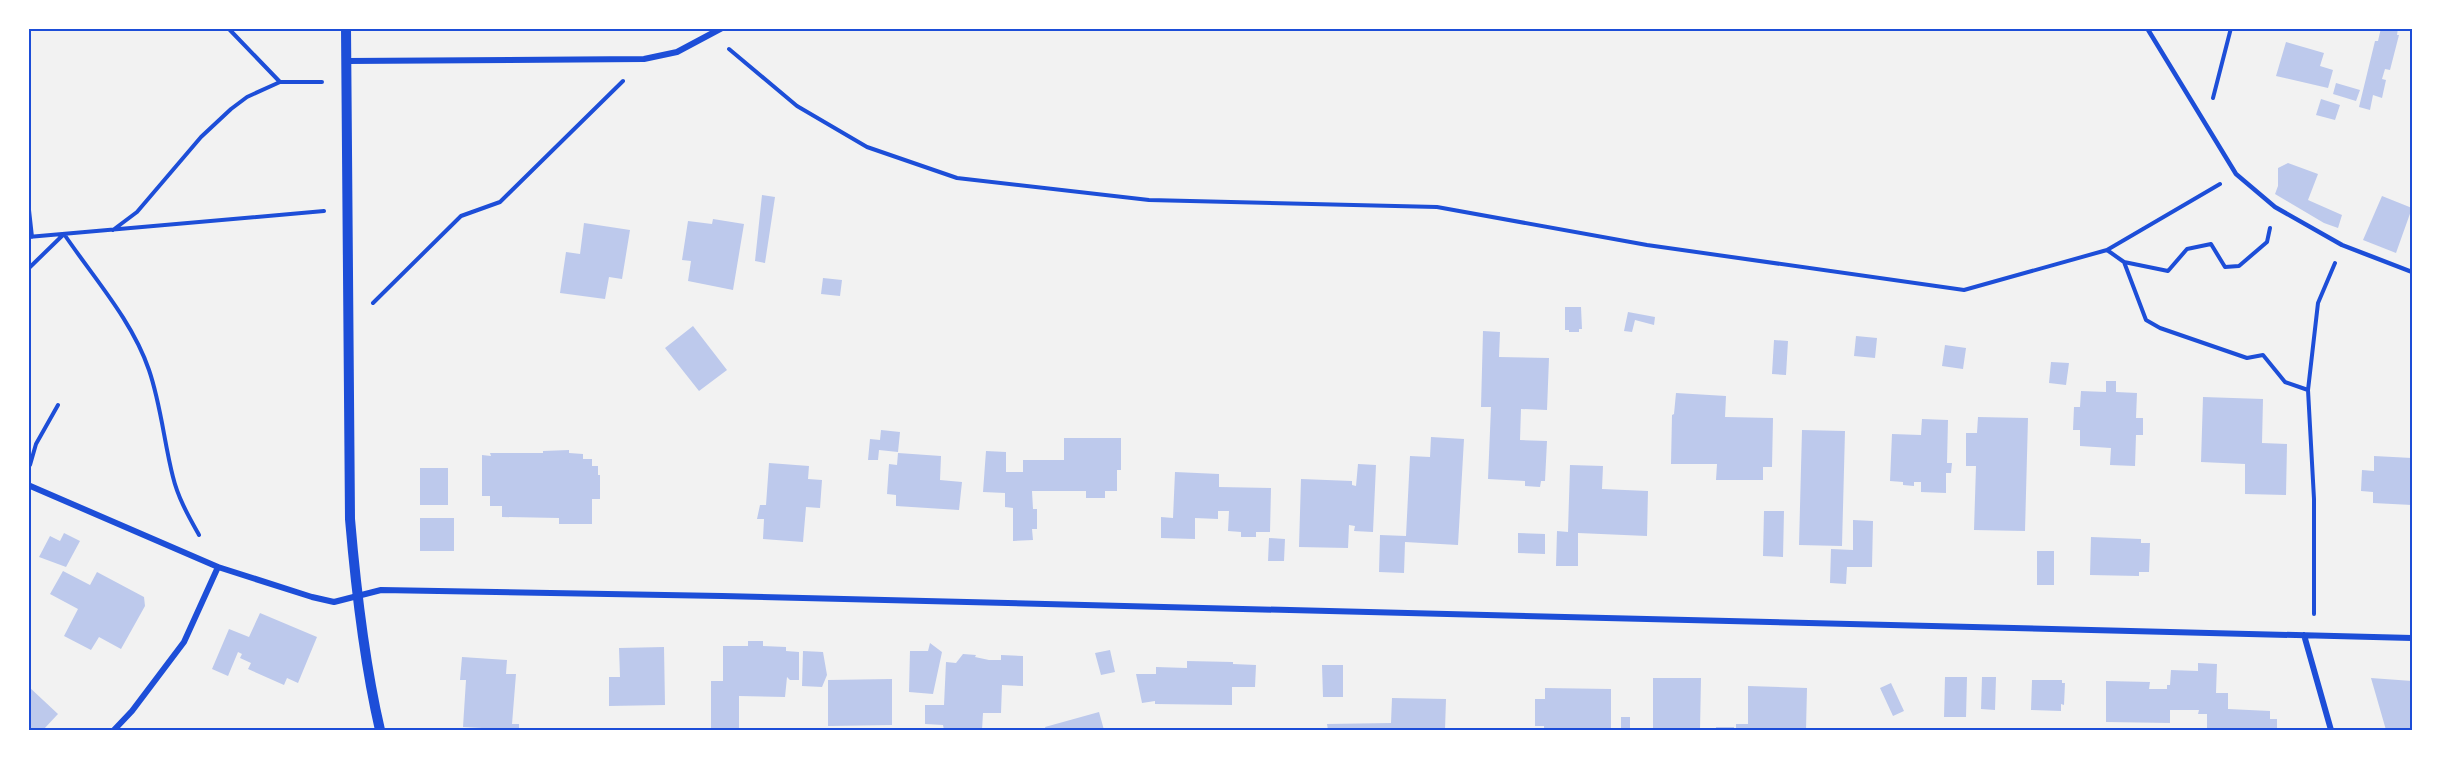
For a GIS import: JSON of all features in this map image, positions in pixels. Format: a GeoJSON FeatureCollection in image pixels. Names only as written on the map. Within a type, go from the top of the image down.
{"type":"FeatureCollection","features":[{"type":"Feature","properties":{"kind":"street"},"geometry":{"type":"LineString","coordinates":[[346,28],[350,519],[357,596],[370,688],[380,730]]}},
{"type":"Feature","properties":{"kind":"street"},"geometry":{"type":"LineString","coordinates":[[347,61],[644,59],[677,52],[713,35],[722,28]]}},
{"type":"Feature","properties":{"kind":"street"},"geometry":{"type":"LineString","coordinates":[[28,485],[218,567],[334,602],[381,590],[722,596],[2412,638]]}},
{"type":"Feature","properties":{"kind":"street"},"geometry":{"type":"LineString","coordinates":[[114,730],[132,711],[184,642],[218,567]]}},
{"type":"Feature","properties":{"kind":"street"},"geometry":{"type":"LineString","coordinates":[[2304,635],[2331,730]]}},
{"type":"Feature","properties":{"kind":"lane"},"geometry":{"type":"LineString","coordinates":[[2147,28],[2236,174],[2275,207],[2342,245],[2412,272]]}},
{"type":"Feature","properties":{"kind":"path"},"geometry":{"type":"LineString","coordinates":[[228,28],[280,82]]}},
{"type":"Feature","properties":{"kind":"path"},"geometry":{"type":"LineString","coordinates":[[2206,125],[2230,28]]}},
{"type":"Feature","properties":{"kind":"path"},"geometry":{"type":"LineString","coordinates":[[713,35],[796,106],[867,147],[957,178],[1149,200],[1437,207],[1647,245],[1964,290],[2107,250],[2236,174]]}},
{"type":"Feature","properties":{"kind":"path"},"geometry":{"type":"LineString","coordinates":[[349,327],[462,216],[500,202],[644,59]]}},
{"type":"Feature","properties":{"kind":"path"},"geometry":{"type":"LineString","coordinates":[[112,230],[137,212],[201,136],[247,97],[280,82],[347,82]]}},
{"type":"Feature","properties":{"kind":"path"},"geometry":{"type":"LineString","coordinates":[[28,201],[30,237],[348,209]]}},
{"type":"Feature","properties":{"kind":"path"},"geometry":{"type":"LineString","coordinates":[[2107,250],[2124,262],[2168,272],[2187,249],[2211,244],[2225,267],[2239,266],[2267,242],[2275,207]]}},
{"type":"Feature","properties":{"kind":"path"},"geometry":{"type":"LineString","coordinates":[[28,269],[64,234]]}},
{"type":"Feature","properties":{"kind":"path"},"geometry":{"type":"LineString","coordinates":[[64,234],[129,327],[148,368],[159,407],[173,478],[187,514],[218,567]]}},
{"type":"Feature","properties":{"kind":"path"},"geometry":{"type":"LineString","coordinates":[[2304,635],[2316,611],[2314,499],[2308,390],[2318,303],[2342,245]]}},
{"type":"Feature","properties":{"kind":"path"},"geometry":{"type":"LineString","coordinates":[[2124,262],[2146,320],[2160,328],[2247,358],[2263,355],[2285,382],[2308,390]]}},
{"type":"Feature","properties":{"kind":"path"},"geometry":{"type":"LineString","coordinates":[[28,472],[36,444],[58,405]]}},
{"type":"Feature","properties":{"kind":"building"},"geometry":{"type":"Polygon","coordinates":[[[2381,28],[2398,28],[2397,35],[2399,35],[2390,70],[2385,69],[2382,79],[2386,80],[2382,98],[2373,95],[2370,110],[2359,107],[2375,41],[2378,41],[2381,28]]]}},
{"type":"Feature","properties":{"kind":"building"},"geometry":{"type":"Polygon","coordinates":[[[2286,42],[2324,53],[2320,66],[2333,70],[2328,88],[2276,76],[2286,42]]]}},
{"type":"Feature","properties":{"kind":"building"},"geometry":{"type":"Polygon","coordinates":[[[2336,83],[2360,90],[2356,101],[2333,94],[2336,83]]]}},
{"type":"Feature","properties":{"kind":"building"},"geometry":{"type":"Polygon","coordinates":[[[2321,99],[2340,105],[2335,120],[2316,115],[2321,99]]]}},
{"type":"Feature","properties":{"kind":"building"},"geometry":{"type":"Polygon","coordinates":[[[2288,163],[2318,174],[2308,200],[2342,215],[2338,228],[2324,223],[2275,194],[2278,186],[2278,168],[2288,163]]]}},
{"type":"Feature","properties":{"kind":"building"},"geometry":{"type":"Polygon","coordinates":[[[762,195],[775,197],[765,263],[755,261],[762,195]]]}},
{"type":"Feature","properties":{"kind":"building"},"geometry":{"type":"Polygon","coordinates":[[[2382,196],[2412,208],[2396,253],[2363,240],[2382,196]]]}},
{"type":"Feature","properties":{"kind":"building"},"geometry":{"type":"Polygon","coordinates":[[[713,219],[744,224],[733,290],[688,281],[691,261],[682,260],[688,221],[712,224],[713,219]]]}},
{"type":"Feature","properties":{"kind":"building"},"geometry":{"type":"Polygon","coordinates":[[[584,223],[630,230],[622,279],[609,277],[605,299],[560,293],[566,252],[580,254],[584,223]]]}},
{"type":"Feature","properties":{"kind":"building"},"geometry":{"type":"Polygon","coordinates":[[[823,278],[842,280],[840,296],[821,294],[823,278]]]}},
{"type":"Feature","properties":{"kind":"building"},"geometry":{"type":"Polygon","coordinates":[[[1565,307],[1581,307],[1582,329],[1579,329],[1579,332],[1565,330],[1565,307]]]}},
{"type":"Feature","properties":{"kind":"building"},"geometry":{"type":"Polygon","coordinates":[[[1628,312],[1655,317],[1654,325],[1635,320],[1632,332],[1624,331],[1628,312]]]}},
{"type":"Feature","properties":{"kind":"building"},"geometry":{"type":"Polygon","coordinates":[[[693,326],[727,370],[699,391],[665,348],[693,326]]]}},
{"type":"Feature","properties":{"kind":"building"},"geometry":{"type":"Polygon","coordinates":[[[1483,331],[1500,332],[1499,357],[1549,358],[1547,410],[1521,409],[1520,440],[1547,441],[1545,481],[1541,481],[1540,487],[1525,486],[1525,481],[1488,479],[1491,407],[1481,407],[1483,331]]]}},
{"type":"Feature","properties":{"kind":"building"},"geometry":{"type":"Polygon","coordinates":[[[1856,336],[1877,338],[1875,358],[1854,356],[1856,336]]]}},
{"type":"Feature","properties":{"kind":"building"},"geometry":{"type":"Polygon","coordinates":[[[1774,340],[1788,341],[1786,375],[1772,374],[1774,340]]]}},
{"type":"Feature","properties":{"kind":"building"},"geometry":{"type":"Polygon","coordinates":[[[1945,345],[1966,348],[1963,369],[1942,366],[1945,345]]]}},
{"type":"Feature","properties":{"kind":"building"},"geometry":{"type":"Polygon","coordinates":[[[2051,362],[2069,363],[2066,385],[2049,383],[2051,362]]]}},
{"type":"Feature","properties":{"kind":"building"},"geometry":{"type":"Polygon","coordinates":[[[2106,381],[2116,381],[2116,392],[2137,393],[2136,418],[2143,418],[2143,435],[2136,435],[2135,466],[2110,465],[2111,448],[2080,446],[2080,430],[2073,430],[2074,407],[2080,407],[2081,391],[2106,392],[2106,381]]]}},
{"type":"Feature","properties":{"kind":"building"},"geometry":{"type":"Polygon","coordinates":[[[1676,393],[1726,396],[1725,417],[1773,418],[1772,467],[1763,467],[1763,480],[1716,480],[1717,464],[1671,464],[1672,415],[1676,393]]]}},
{"type":"Feature","properties":{"kind":"building"},"geometry":{"type":"Polygon","coordinates":[[[2203,397],[2263,399],[2262,443],[2287,444],[2286,495],[2245,494],[2245,464],[2201,462],[2203,397]]]}},
{"type":"Feature","properties":{"kind":"building"},"geometry":{"type":"Polygon","coordinates":[[[1978,417],[2028,418],[2025,531],[1974,530],[1976,466],[1966,466],[1966,433],[1977,433],[1978,417]]]}},
{"type":"Feature","properties":{"kind":"building"},"geometry":{"type":"Polygon","coordinates":[[[1922,419],[1948,420],[1947,463],[1952,463],[1951,473],[1946,473],[1946,493],[1921,492],[1921,482],[1914,482],[1914,486],[1890,481],[1892,434],[1921,435],[1922,419]]]}},
{"type":"Feature","properties":{"kind":"building"},"geometry":{"type":"Polygon","coordinates":[[[881,430],[900,432],[898,452],[879,450],[878,460],[868,460],[870,439],[880,440],[881,430]]]}},
{"type":"Feature","properties":{"kind":"building"},"geometry":{"type":"Polygon","coordinates":[[[1802,430],[1845,431],[1842,546],[1799,545],[1802,430]]]}},
{"type":"Feature","properties":{"kind":"building"},"geometry":{"type":"Polygon","coordinates":[[[1431,437],[1464,439],[1458,545],[1405,542],[1404,573],[1379,572],[1380,535],[1406,536],[1410,456],[1430,457],[1431,437]]]}},
{"type":"Feature","properties":{"kind":"building"},"geometry":{"type":"Polygon","coordinates":[[[1064,438],[1121,438],[1121,470],[1117,470],[1117,491],[1105,491],[1105,498],[1086,498],[1086,491],[1032,491],[1033,509],[1037,509],[1037,529],[1032,529],[1033,540],[1013,541],[1013,508],[1005,507],[1005,493],[983,492],[986,451],[1006,452],[1006,472],[1023,472],[1023,460],[1064,460],[1064,438]]]}},
{"type":"Feature","properties":{"kind":"building"},"geometry":{"type":"Polygon","coordinates":[[[569,450],[569,453],[583,454],[583,459],[592,459],[592,466],[598,466],[600,499],[592,499],[592,524],[559,524],[559,518],[502,517],[502,506],[490,506],[490,496],[482,496],[482,455],[569,450]]]}},
{"type":"Feature","properties":{"kind":"building"},"geometry":{"type":"Polygon","coordinates":[[[898,453],[941,456],[940,480],[962,482],[959,510],[896,506],[896,495],[887,494],[889,464],[897,465],[898,453]]]}},
{"type":"Feature","properties":{"kind":"building"},"geometry":{"type":"Polygon","coordinates":[[[2374,456],[2412,458],[2412,505],[2373,503],[2373,492],[2361,491],[2362,470],[2374,471],[2374,456]]]}},
{"type":"Feature","properties":{"kind":"building"},"geometry":{"type":"Polygon","coordinates":[[[769,463],[809,466],[808,479],[822,480],[820,508],[806,507],[803,542],[763,539],[764,519],[757,519],[760,505],[766,505],[769,463]]]}},
{"type":"Feature","properties":{"kind":"building"},"geometry":{"type":"Polygon","coordinates":[[[1358,464],[1376,465],[1373,532],[1354,531],[1355,526],[1349,525],[1348,548],[1299,547],[1301,479],[1352,481],[1352,485],[1356,486],[1358,464]]]}},
{"type":"Feature","properties":{"kind":"building"},"geometry":{"type":"Polygon","coordinates":[[[1570,465],[1603,466],[1602,489],[1648,491],[1647,536],[1578,533],[1578,566],[1556,566],[1557,531],[1568,532],[1570,465]]]}},
{"type":"Feature","properties":{"kind":"building"},"geometry":{"type":"Polygon","coordinates":[[[420,468],[448,468],[448,505],[420,505],[420,468]]]}},
{"type":"Feature","properties":{"kind":"building"},"geometry":{"type":"Polygon","coordinates":[[[1175,472],[1219,474],[1219,487],[1271,488],[1270,532],[1256,532],[1256,537],[1241,537],[1241,532],[1228,531],[1229,511],[1218,511],[1218,519],[1195,518],[1195,539],[1161,538],[1161,517],[1173,518],[1175,472]]]}},
{"type":"Feature","properties":{"kind":"building"},"geometry":{"type":"Polygon","coordinates":[[[1764,511],[1784,511],[1783,557],[1763,556],[1764,511]]]}},
{"type":"Feature","properties":{"kind":"building"},"geometry":{"type":"Polygon","coordinates":[[[420,518],[454,518],[454,551],[420,551],[420,518]]]}},
{"type":"Feature","properties":{"kind":"building"},"geometry":{"type":"Polygon","coordinates":[[[1853,520],[1873,521],[1872,567],[1847,567],[1846,584],[1830,583],[1831,549],[1853,550],[1853,520]]]}},
{"type":"Feature","properties":{"kind":"building"},"geometry":{"type":"Polygon","coordinates":[[[64,533],[80,541],[66,567],[39,557],[50,536],[60,541],[64,533]]]}},
{"type":"Feature","properties":{"kind":"building"},"geometry":{"type":"Polygon","coordinates":[[[1518,533],[1545,534],[1545,554],[1518,553],[1518,533]]]}},
{"type":"Feature","properties":{"kind":"building"},"geometry":{"type":"Polygon","coordinates":[[[2091,537],[2141,539],[2141,543],[2150,543],[2149,572],[2139,572],[2139,576],[2090,575],[2091,537]]]}},
{"type":"Feature","properties":{"kind":"building"},"geometry":{"type":"Polygon","coordinates":[[[1269,538],[1285,539],[1284,561],[1268,561],[1269,538]]]}},
{"type":"Feature","properties":{"kind":"building"},"geometry":{"type":"Polygon","coordinates":[[[2037,551],[2054,551],[2054,585],[2037,585],[2037,551]]]}},
{"type":"Feature","properties":{"kind":"building"},"geometry":{"type":"Polygon","coordinates":[[[63,571],[90,585],[97,572],[144,597],[145,606],[121,649],[99,637],[91,650],[64,636],[78,609],[50,594],[63,571]]]}},
{"type":"Feature","properties":{"kind":"building"},"geometry":{"type":"Polygon","coordinates":[[[260,613],[317,637],[298,683],[287,678],[284,685],[248,669],[251,663],[240,658],[242,654],[238,652],[228,676],[212,669],[229,629],[249,637],[260,613]]]}},
{"type":"Feature","properties":{"kind":"building"},"geometry":{"type":"Polygon","coordinates":[[[748,641],[763,641],[763,646],[786,647],[786,651],[799,652],[799,680],[790,680],[787,677],[785,697],[739,696],[739,730],[711,730],[711,681],[723,681],[723,646],[748,646],[748,641]]]}},
{"type":"Feature","properties":{"kind":"building"},"geometry":{"type":"Polygon","coordinates":[[[930,643],[942,652],[933,694],[909,692],[910,651],[928,651],[930,643]]]}},
{"type":"Feature","properties":{"kind":"building"},"geometry":{"type":"Polygon","coordinates":[[[664,647],[665,705],[609,706],[609,677],[620,677],[619,648],[664,647]]]}},
{"type":"Feature","properties":{"kind":"building"},"geometry":{"type":"Polygon","coordinates":[[[1110,650],[1115,672],[1101,675],[1095,653],[1110,650]]]}},
{"type":"Feature","properties":{"kind":"building"},"geometry":{"type":"Polygon","coordinates":[[[803,651],[823,652],[827,675],[822,687],[802,686],[803,651]]]}},
{"type":"Feature","properties":{"kind":"building"},"geometry":{"type":"Polygon","coordinates":[[[963,654],[976,655],[975,657],[989,660],[1001,660],[1001,655],[1023,656],[1023,686],[1002,685],[1001,713],[983,713],[982,730],[944,730],[943,725],[925,724],[925,705],[944,705],[946,662],[956,663],[963,654]]]}},
{"type":"Feature","properties":{"kind":"building"},"geometry":{"type":"Polygon","coordinates":[[[462,657],[507,660],[506,674],[516,674],[512,724],[519,724],[519,730],[463,727],[466,680],[460,680],[462,657]]]}},
{"type":"Feature","properties":{"kind":"building"},"geometry":{"type":"Polygon","coordinates":[[[1187,661],[1256,665],[1255,687],[1232,687],[1232,705],[1155,704],[1155,701],[1142,703],[1136,674],[1156,674],[1156,667],[1187,668],[1187,661]]]}},
{"type":"Feature","properties":{"kind":"building"},"geometry":{"type":"Polygon","coordinates":[[[2198,663],[2217,664],[2216,693],[2228,693],[2228,709],[2270,711],[2270,719],[2277,719],[2277,730],[2207,730],[2207,714],[2198,714],[2199,710],[2170,710],[2170,723],[2106,722],[2106,681],[2150,682],[2149,689],[2167,689],[2167,685],[2170,685],[2171,670],[2198,671],[2198,663]]]}},
{"type":"Feature","properties":{"kind":"building"},"geometry":{"type":"Polygon","coordinates":[[[1322,665],[1343,665],[1343,697],[1323,697],[1322,665]]]}},
{"type":"Feature","properties":{"kind":"building"},"geometry":{"type":"Polygon","coordinates":[[[1945,677],[1967,677],[1966,717],[1944,717],[1945,677]]]}},
{"type":"Feature","properties":{"kind":"building"},"geometry":{"type":"Polygon","coordinates":[[[1982,677],[1996,677],[1995,710],[1981,709],[1982,677]]]}},
{"type":"Feature","properties":{"kind":"building"},"geometry":{"type":"Polygon","coordinates":[[[1653,678],[1701,678],[1700,730],[1653,730],[1653,678]]]}},
{"type":"Feature","properties":{"kind":"building"},"geometry":{"type":"Polygon","coordinates":[[[2371,678],[2412,681],[2412,730],[2386,730],[2371,678]]]}},
{"type":"Feature","properties":{"kind":"building"},"geometry":{"type":"Polygon","coordinates":[[[892,679],[892,725],[828,726],[828,680],[892,679]]]}},
{"type":"Feature","properties":{"kind":"building"},"geometry":{"type":"Polygon","coordinates":[[[2032,680],[2062,680],[2062,683],[2065,683],[2064,705],[2061,704],[2061,711],[2031,710],[2032,680]]]}},
{"type":"Feature","properties":{"kind":"building"},"geometry":{"type":"Polygon","coordinates":[[[1891,683],[1904,711],[1893,716],[1880,688],[1891,683]]]}},
{"type":"Feature","properties":{"kind":"building"},"geometry":{"type":"Polygon","coordinates":[[[28,686],[58,714],[43,730],[28,730],[28,686]]]}},
{"type":"Feature","properties":{"kind":"building"},"geometry":{"type":"Polygon","coordinates":[[[1748,686],[1807,688],[1806,730],[1736,730],[1736,724],[1748,724],[1748,686]]]}},
{"type":"Feature","properties":{"kind":"building"},"geometry":{"type":"Polygon","coordinates":[[[1545,688],[1611,689],[1611,730],[1544,730],[1544,726],[1535,726],[1535,699],[1545,699],[1545,688]]]}},
{"type":"Feature","properties":{"kind":"building"},"geometry":{"type":"Polygon","coordinates":[[[1392,698],[1446,699],[1445,730],[1328,730],[1327,724],[1391,723],[1392,698]]]}},
{"type":"Feature","properties":{"kind":"building"},"geometry":{"type":"Polygon","coordinates":[[[1099,712],[1104,730],[1046,730],[1045,727],[1099,712]]]}},
{"type":"Feature","properties":{"kind":"building"},"geometry":{"type":"Polygon","coordinates":[[[1621,717],[1630,717],[1630,730],[1621,730],[1621,717]]]}},
{"type":"Feature","properties":{"kind":"building"},"geometry":{"type":"Polygon","coordinates":[[[1716,727],[1734,727],[1734,730],[1716,730],[1716,727]]]}}]}
